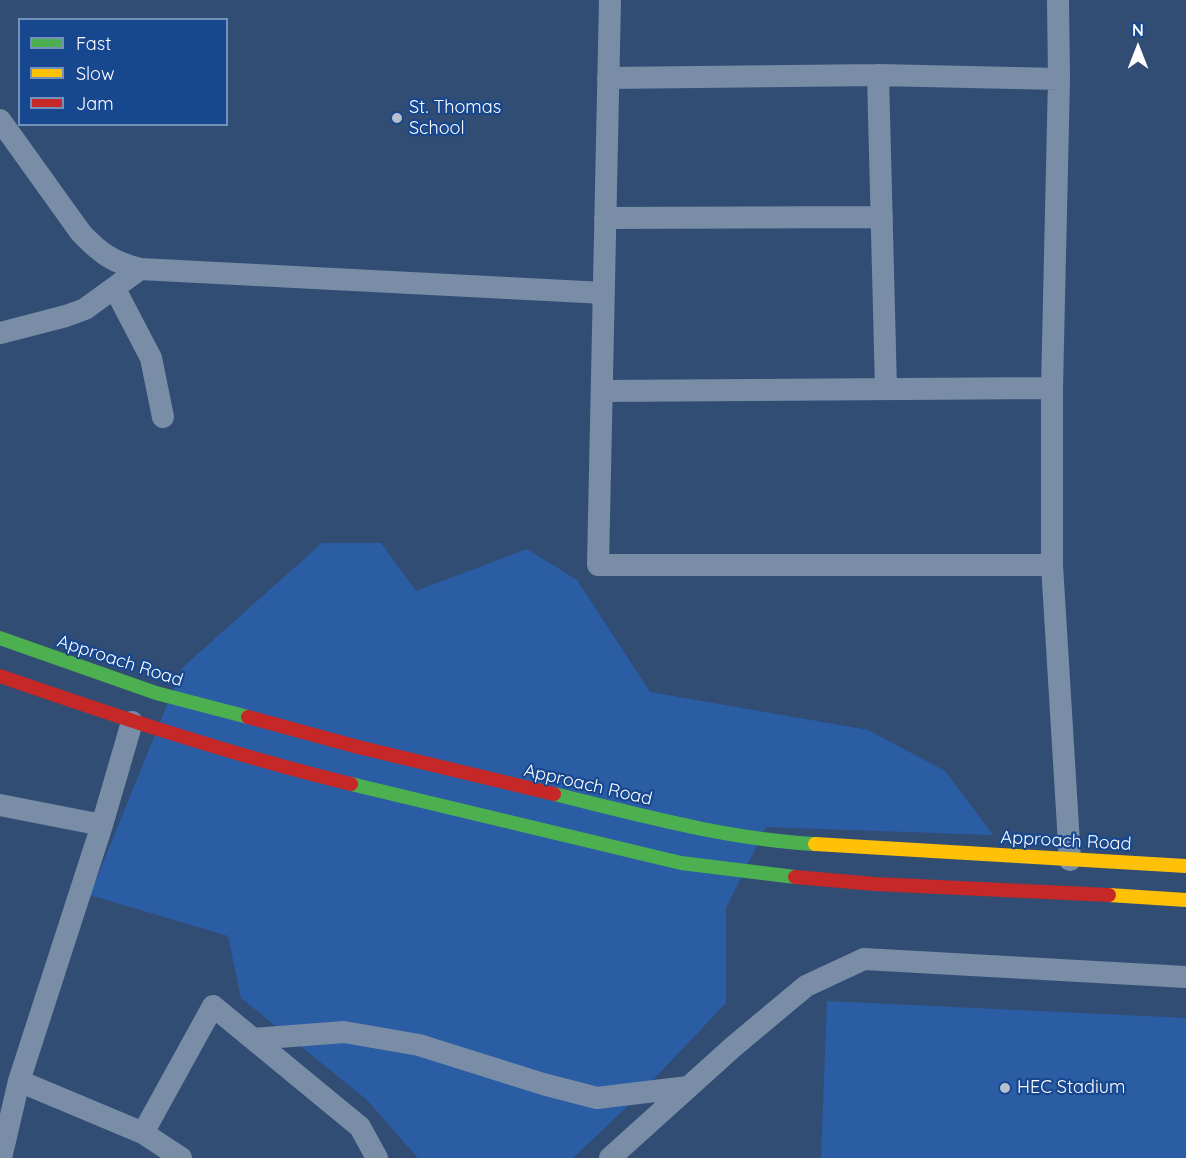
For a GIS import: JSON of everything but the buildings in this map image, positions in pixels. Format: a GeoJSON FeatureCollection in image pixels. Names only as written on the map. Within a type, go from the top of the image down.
{"type":"FeatureCollection","features":[{"type":"Feature","properties":{"kind":"street"},"geometry":{"type":"LineString","coordinates":[[610,0],[598,565],[1052,565]]}},
{"type":"Feature","properties":{"kind":"street"},"geometry":{"type":"LineString","coordinates":[[1058,0],[1059,79],[1052,388],[1052,565],[1070,860]]}},
{"type":"Feature","properties":{"kind":"street"},"geometry":{"type":"LineString","coordinates":[[609,78],[878,75],[1059,79]]}},
{"type":"Feature","properties":{"kind":"street"},"geometry":{"type":"LineString","coordinates":[[878,75],[886,389]]}},
{"type":"Feature","properties":{"kind":"street"},"geometry":{"type":"LineString","coordinates":[[0,120],[81,232],[96,249],[123,264],[140,269],[604,293]]}},
{"type":"Feature","properties":{"kind":"street"},"geometry":{"type":"LineString","coordinates":[[605,218],[882,217]]}},
{"type":"Feature","properties":{"kind":"street"},"geometry":{"type":"LineString","coordinates":[[0,333],[85,309],[140,269]]}},
{"type":"Feature","properties":{"kind":"street"},"geometry":{"type":"LineString","coordinates":[[115,289],[151,358],[162,417]]}},
{"type":"Feature","properties":{"kind":"street"},"geometry":{"type":"LineString","coordinates":[[602,391],[1052,388]]}},
{"type":"Feature","properties":{"kind":"street","name":"Approach Road"},"geometry":{"type":"LineString","coordinates":[[0,638],[156,693],[358,747],[693,828],[782,842],[1186,866]]}},
{"type":"Feature","properties":{"kind":"street"},"geometry":{"type":"LineString","coordinates":[[0,676],[132,722],[292,770],[681,863],[751,873],[875,884],[1186,900]]}},
{"type":"Feature","properties":{"kind":"street"},"geometry":{"type":"LineString","coordinates":[[1,1148],[19,1081],[102,825],[132,722]]}},
{"type":"Feature","properties":{"kind":"street"},"geometry":{"type":"LineString","coordinates":[[0,805],[102,825]]}},
{"type":"Feature","properties":{"kind":"street"},"geometry":{"type":"LineString","coordinates":[[610,1158],[733,1047],[806,986],[864,959],[1186,977]]}},
{"type":"Feature","properties":{"kind":"street"},"geometry":{"type":"LineString","coordinates":[[142,1133],[213,1006],[360,1127],[377,1158]]}},
{"type":"Feature","properties":{"kind":"street"},"geometry":{"type":"LineString","coordinates":[[253,1039],[344,1032],[419,1045],[543,1084],[597,1098],[688,1087]]}},
{"type":"Feature","properties":{"kind":"street"},"geometry":{"type":"LineString","coordinates":[[19,1081],[142,1133],[181,1158]]}},
{"type":"Feature","properties":{"kind":"shaded area"},"geometry":{"type":"Polygon","coordinates":[[[322,543],[381,543],[416,591],[527,549],[577,580],[650,692],[868,730],[945,771],[993,835],[766,827],[726,908],[726,1003],[630,1104],[573,1158],[418,1158],[366,1099],[241,998],[228,936],[90,895],[182,668],[322,543]]]}},
{"type":"Feature","properties":{"kind":"shaded area","name":"HEC Stadium"},"geometry":{"type":"Polygon","coordinates":[[[827,1001],[1186,1018],[1186,1158],[821,1158],[827,1001]]]}},
{"type":"Feature","properties":{"kind":"traffic: fast"},"geometry":{"type":"LineString","coordinates":[[0,638],[156,693],[248,717]]}},
{"type":"Feature","properties":{"kind":"traffic: fast"},"geometry":{"type":"LineString","coordinates":[[351,784],[681,863],[795,877]]}},
{"type":"Feature","properties":{"kind":"traffic: fast"},"geometry":{"type":"LineString","coordinates":[[554,794],[716,832],[815,844]]}},
{"type":"Feature","properties":{"kind":"traffic: slow"},"geometry":{"type":"LineString","coordinates":[[815,844],[1186,866]]}},
{"type":"Feature","properties":{"kind":"traffic: slow"},"geometry":{"type":"LineString","coordinates":[[1109,895],[1186,900]]}},
{"type":"Feature","properties":{"kind":"traffic: jam"},"geometry":{"type":"LineString","coordinates":[[0,676],[218,748],[351,784]]}},
{"type":"Feature","properties":{"kind":"traffic: jam"},"geometry":{"type":"LineString","coordinates":[[248,717],[358,747],[554,794]]}},
{"type":"Feature","properties":{"kind":"traffic: jam"},"geometry":{"type":"LineString","coordinates":[[795,877],[875,884],[1109,895]]}},
{"type":"Feature","properties":{"kind":"place","name":"St. Thomas School"},"geometry":{"type":"Point","coordinates":[397,118]}},
{"type":"Feature","properties":{"kind":"place","name":"HEC Stadium"},"geometry":{"type":"Point","coordinates":[1005,1088]}}]}
